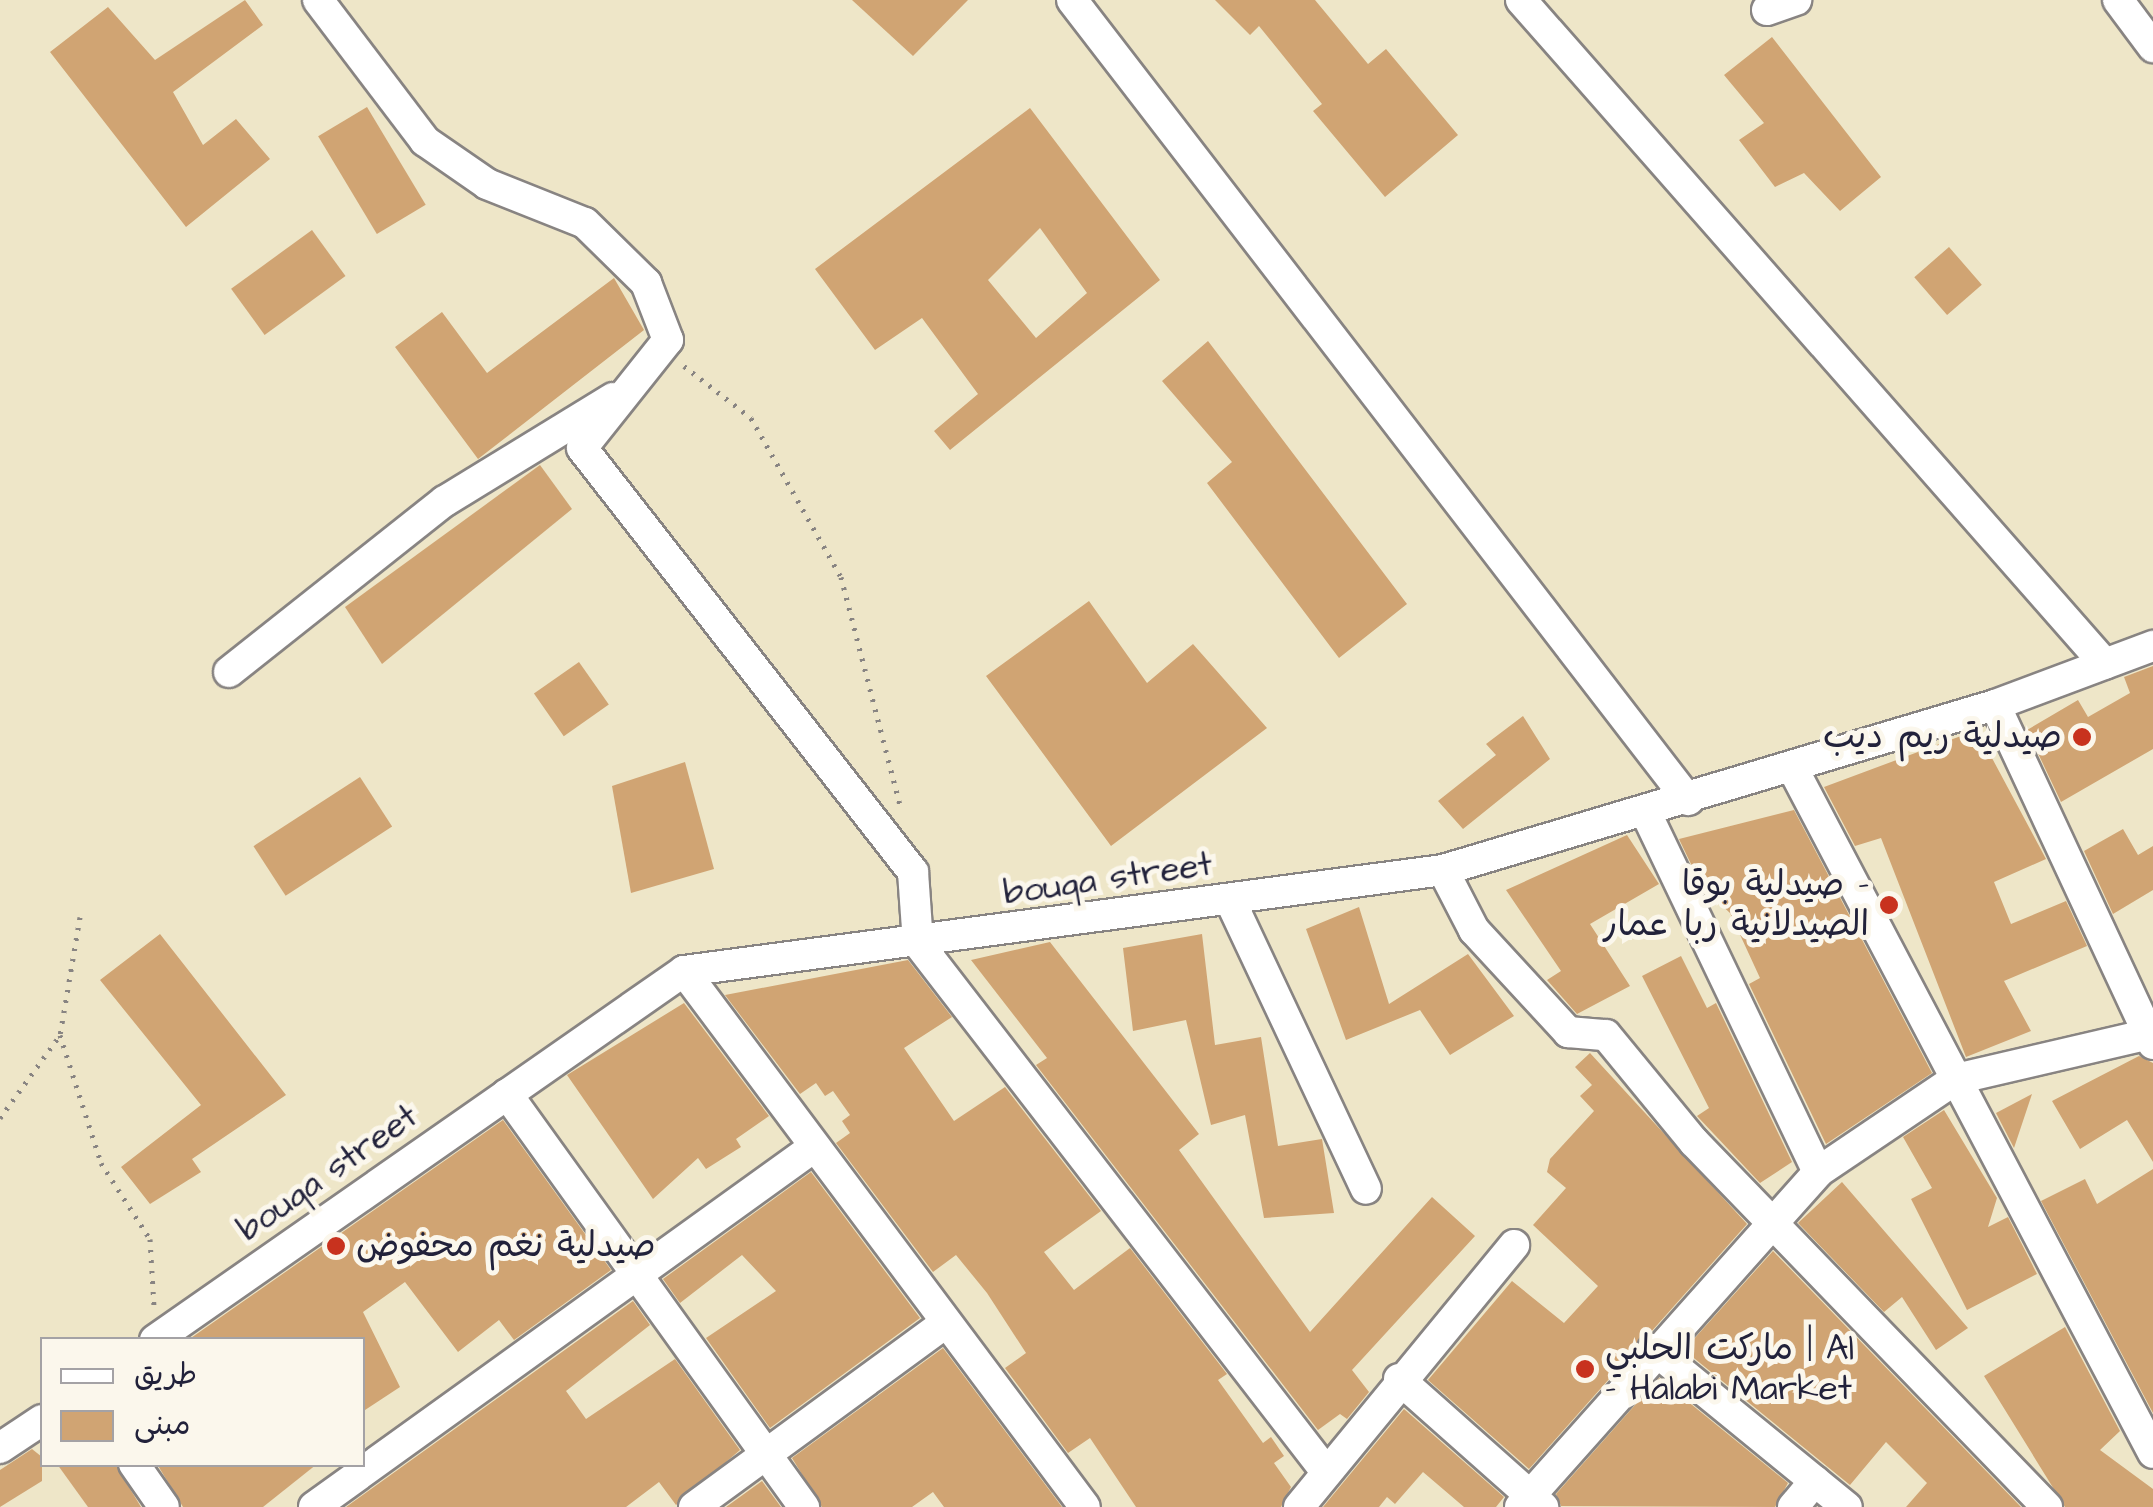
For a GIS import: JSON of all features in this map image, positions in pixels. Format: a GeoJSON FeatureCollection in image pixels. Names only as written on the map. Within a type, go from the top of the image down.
{"type":"FeatureCollection","features":[{"type":"Feature","properties":{"kind":"street"},"geometry":{"type":"LineString","coordinates":[[318,0],[424,141],[487,184],[585,223],[646,283],[663,346],[582,448],[913,872],[918,942],[1328,1473]]}},
{"type":"Feature","properties":{"kind":"street"},"geometry":{"type":"LineString","coordinates":[[1072,0],[1688,800]]}},
{"type":"Feature","properties":{"kind":"street"},"geometry":{"type":"LineString","coordinates":[[1521,0],[2104,664]]}},
{"type":"Feature","properties":{"kind":"street"},"geometry":{"type":"LineString","coordinates":[[1767,10],[1796,0]]}},
{"type":"Feature","properties":{"kind":"street"},"geometry":{"type":"LineString","coordinates":[[2118,0],[2153,48]]}},
{"type":"Feature","properties":{"kind":"street"},"geometry":{"type":"LineString","coordinates":[[229,672],[445,501],[628,388]]}},
{"type":"Feature","properties":{"kind":"street","name":"bouqa street"},"geometry":{"type":"LineString","coordinates":[[158,1337],[684,971],[1443,870],[1646,813],[1994,705],[2153,646]]}},
{"type":"Feature","properties":{"kind":"street"},"geometry":{"type":"LineString","coordinates":[[1400,1379],[1531,1503],[1653,1350],[1769,1220],[1818,1172],[1956,1079],[2152,1037],[1994,705]]}},
{"type":"Feature","properties":{"kind":"street"},"geometry":{"type":"LineString","coordinates":[[1792,767],[2153,1453]]}},
{"type":"Feature","properties":{"kind":"street"},"geometry":{"type":"LineString","coordinates":[[1646,813],[1818,1172]]}},
{"type":"Feature","properties":{"kind":"street"},"geometry":{"type":"LineString","coordinates":[[1443,870],[1474,930],[1568,1032],[1606,1035],[1769,1220],[2047,1507]]}},
{"type":"Feature","properties":{"kind":"street"},"geometry":{"type":"LineString","coordinates":[[1230,900],[1366,1188]]}},
{"type":"Feature","properties":{"kind":"street"},"geometry":{"type":"LineString","coordinates":[[684,971],[943,1325],[1085,1507]]}},
{"type":"Feature","properties":{"kind":"street"},"geometry":{"type":"LineString","coordinates":[[507,1094],[633,1278],[804,1507]]}},
{"type":"Feature","properties":{"kind":"street"},"geometry":{"type":"LineString","coordinates":[[314,1507],[814,1147]]}},
{"type":"Feature","properties":{"kind":"street"},"geometry":{"type":"LineString","coordinates":[[1299,1507],[1514,1244]]}},
{"type":"Feature","properties":{"kind":"street"},"geometry":{"type":"LineString","coordinates":[[694,1507],[943,1325]]}},
{"type":"Feature","properties":{"kind":"street"},"geometry":{"type":"LineString","coordinates":[[1653,1350],[1847,1507]]}},
{"type":"Feature","properties":{"kind":"street"},"geometry":{"type":"LineString","coordinates":[[0,1448],[40,1421]]}},
{"type":"Feature","properties":{"kind":"street"},"geometry":{"type":"LineString","coordinates":[[136,1467],[164,1507]]}},
{"type":"Feature","properties":{"kind":"street"},"geometry":{"type":"LineString","coordinates":[[1794,1507],[1815,1481]]}},
{"type":"Feature","properties":{"kind":"path"},"geometry":{"type":"LineString","coordinates":[[663,346],[751,418],[841,577],[881,703],[902,816]]}},
{"type":"Feature","properties":{"kind":"path"},"geometry":{"type":"LineString","coordinates":[[0,1118],[60,1035],[80,917]]}},
{"type":"Feature","properties":{"kind":"path"},"geometry":{"type":"LineString","coordinates":[[60,1035],[102,1163],[150,1240],[155,1337]]}},
{"type":"Feature","properties":{"kind":"building"},"geometry":{"type":"Polygon","coordinates":[[[245,0],[263,25],[173,92],[203,145],[236,119],[270,159],[186,227],[50,52],[108,7],[155,60],[245,0]]]}},
{"type":"Feature","properties":{"kind":"building"},"geometry":{"type":"Polygon","coordinates":[[[852,0],[968,0],[913,56],[852,0]]]}},
{"type":"Feature","properties":{"kind":"building"},"geometry":{"type":"Polygon","coordinates":[[[1215,0],[1315,0],[1368,64],[1386,49],[1458,135],[1385,197],[1313,111],[1322,104],[1259,26],[1250,35],[1215,0]]]}},
{"type":"Feature","properties":{"kind":"building"},"geometry":{"type":"Polygon","coordinates":[[[1772,37],[1881,177],[1840,211],[1804,173],[1775,187],[1739,140],[1764,123],[1724,75],[1772,37]]]}},
{"type":"Feature","properties":{"kind":"building"},"geometry":{"type":"Polygon","coordinates":[[[367,107],[426,205],[377,234],[318,136],[367,107]]]}},
{"type":"Feature","properties":{"kind":"building"},"geometry":{"type":"Polygon","coordinates":[[[1030,108],[1160,280],[950,450],[934,431],[978,394],[922,318],[875,350],[815,269],[1030,108]],[[1040,228],[988,280],[1036,338],[1087,293],[1040,228]]]}},
{"type":"Feature","properties":{"kind":"building"},"geometry":{"type":"Polygon","coordinates":[[[312,230],[346,276],[265,335],[231,289],[312,230]]]}},
{"type":"Feature","properties":{"kind":"building"},"geometry":{"type":"Polygon","coordinates":[[[1949,247],[1982,285],[1947,315],[1914,277],[1949,247]]]}},
{"type":"Feature","properties":{"kind":"building"},"geometry":{"type":"Polygon","coordinates":[[[614,278],[644,330],[478,459],[395,347],[442,312],[487,373],[614,278]]]}},
{"type":"Feature","properties":{"kind":"building"},"geometry":{"type":"Polygon","coordinates":[[[1208,341],[1407,604],[1339,658],[1207,483],[1232,462],[1162,381],[1208,341]]]}},
{"type":"Feature","properties":{"kind":"building"},"geometry":{"type":"Polygon","coordinates":[[[540,465],[572,509],[382,664],[345,607],[540,465]]]}},
{"type":"Feature","properties":{"kind":"building"},"geometry":{"type":"Polygon","coordinates":[[[1089,601],[1147,683],[1193,644],[1267,728],[1111,846],[986,676],[1089,601]]]}},
{"type":"Feature","properties":{"kind":"building"},"geometry":{"type":"Polygon","coordinates":[[[579,662],[609,705],[564,736],[534,694],[579,662]]]}},
{"type":"Feature","properties":{"kind":"building"},"geometry":{"type":"Polygon","coordinates":[[[2153,666],[2153,749],[2061,802],[2027,730],[2078,700],[2088,717],[2130,693],[2124,677],[2153,666]]]}},
{"type":"Feature","properties":{"kind":"building"},"geometry":{"type":"Polygon","coordinates":[[[1523,716],[1550,759],[1463,829],[1438,801],[1496,755],[1486,744],[1523,716]]]}},
{"type":"Feature","properties":{"kind":"building"},"geometry":{"type":"Polygon","coordinates":[[[1977,730],[2046,859],[1994,882],[2011,924],[2066,901],[2087,946],[2004,981],[2031,1031],[1966,1057],[1881,838],[1855,846],[1824,787],[1977,730]]]}},
{"type":"Feature","properties":{"kind":"building"},"geometry":{"type":"Polygon","coordinates":[[[685,762],[714,869],[631,893],[612,786],[685,762]]]}},
{"type":"Feature","properties":{"kind":"building"},"geometry":{"type":"Polygon","coordinates":[[[360,777],[392,826],[286,896],[253,846],[360,777]]]}},
{"type":"Feature","properties":{"kind":"building"},"geometry":{"type":"Polygon","coordinates":[[[1794,810],[1932,1073],[1826,1144],[1749,984],[1760,978],[1730,913],[1702,887],[1679,839],[1794,810]]]}},
{"type":"Feature","properties":{"kind":"building"},"geometry":{"type":"Polygon","coordinates":[[[2123,829],[2138,855],[2153,846],[2153,890],[2113,914],[2084,851],[2123,829]]]}},
{"type":"Feature","properties":{"kind":"building"},"geometry":{"type":"Polygon","coordinates":[[[1627,835],[1659,884],[1590,924],[1630,986],[1577,1014],[1547,980],[1561,971],[1506,890],[1627,835]]]}},
{"type":"Feature","properties":{"kind":"building"},"geometry":{"type":"Polygon","coordinates":[[[1359,907],[1389,1004],[1468,954],[1514,1016],[1450,1055],[1420,1010],[1346,1040],[1306,929],[1359,907]]]}},
{"type":"Feature","properties":{"kind":"building"},"geometry":{"type":"Polygon","coordinates":[[[160,934],[286,1095],[192,1159],[201,1172],[150,1204],[121,1167],[201,1105],[100,980],[160,934]]]}},
{"type":"Feature","properties":{"kind":"building"},"geometry":{"type":"Polygon","coordinates":[[[1202,934],[1215,1045],[1261,1037],[1278,1146],[1322,1139],[1334,1213],[1264,1218],[1245,1115],[1211,1125],[1186,1020],[1133,1031],[1123,948],[1202,934]]]}},
{"type":"Feature","properties":{"kind":"building"},"geometry":{"type":"Polygon","coordinates":[[[1050,942],[1199,1134],[1179,1150],[1310,1332],[1432,1197],[1475,1236],[1352,1370],[1369,1392],[1347,1419],[1340,1414],[1318,1430],[1036,1065],[1047,1058],[971,960],[1050,942]]]}},
{"type":"Feature","properties":{"kind":"building"},"geometry":{"type":"Polygon","coordinates":[[[1681,956],[1707,1008],[1716,1003],[1792,1162],[1760,1183],[1697,1116],[1709,1108],[1642,976],[1681,956]]]}},
{"type":"Feature","properties":{"kind":"building"},"geometry":{"type":"Polygon","coordinates":[[[908,960],[952,1017],[904,1048],[954,1121],[1005,1087],[1101,1211],[1044,1252],[1074,1290],[1130,1248],[1227,1374],[1218,1380],[1263,1443],[1271,1437],[1284,1456],[1274,1463],[1291,1487],[1281,1507],[1136,1507],[1090,1438],[1068,1453],[1005,1368],[1026,1353],[987,1293],[956,1255],[933,1272],[836,1143],[850,1133],[842,1121],[850,1115],[833,1091],[825,1096],[816,1083],[800,1094],[725,995],[908,960]]]}},
{"type":"Feature","properties":{"kind":"building"},"geometry":{"type":"Polygon","coordinates":[[[684,1003],[769,1116],[736,1139],[741,1147],[706,1169],[698,1158],[653,1199],[567,1075],[684,1003]]]}},
{"type":"Feature","properties":{"kind":"building"},"geometry":{"type":"Polygon","coordinates":[[[1590,1053],[1747,1224],[1529,1469],[1428,1380],[1512,1281],[1564,1323],[1598,1286],[1533,1225],[1566,1188],[1547,1172],[1550,1159],[1594,1111],[1580,1096],[1592,1085],[1575,1067],[1590,1053]]]}},
{"type":"Feature","properties":{"kind":"building"},"geometry":{"type":"Polygon","coordinates":[[[2139,1056],[2153,1063],[2153,1162],[2127,1120],[2080,1149],[2052,1101],[2139,1056]]]}},
{"type":"Feature","properties":{"kind":"building"},"geometry":{"type":"Polygon","coordinates":[[[2032,1094],[2014,1148],[1996,1113],[2032,1094]]]}},
{"type":"Feature","properties":{"kind":"building"},"geometry":{"type":"Polygon","coordinates":[[[1944,1110],[1997,1198],[1988,1227],[2008,1217],[2037,1274],[1967,1310],[1911,1199],[1932,1188],[1903,1137],[1944,1110]]]}},
{"type":"Feature","properties":{"kind":"building"},"geometry":{"type":"Polygon","coordinates":[[[503,1120],[611,1270],[514,1340],[499,1320],[458,1352],[405,1282],[363,1312],[400,1387],[365,1410],[365,1337],[192,1337],[503,1120]]]}},
{"type":"Feature","properties":{"kind":"building"},"geometry":{"type":"Polygon","coordinates":[[[2153,1169],[2153,1413],[2041,1201],[2085,1179],[2097,1204],[2153,1169]]]}},
{"type":"Feature","properties":{"kind":"building"},"geometry":{"type":"Polygon","coordinates":[[[811,1172],[920,1318],[770,1428],[706,1338],[776,1291],[742,1255],[680,1303],[663,1279],[811,1172]]]}},
{"type":"Feature","properties":{"kind":"building"},"geometry":{"type":"Polygon","coordinates":[[[1842,1182],[1968,1328],[1936,1350],[1902,1297],[1884,1312],[1798,1223],[1842,1182]]]}},
{"type":"Feature","properties":{"kind":"building"},"geometry":{"type":"Polygon","coordinates":[[[1773,1251],[2021,1507],[1906,1507],[1927,1483],[1886,1442],[1850,1485],[1684,1350],[1773,1251]]]}},
{"type":"Feature","properties":{"kind":"building"},"geometry":{"type":"Polygon","coordinates":[[[633,1301],[650,1325],[566,1391],[586,1419],[675,1359],[740,1450],[676,1505],[659,1482],[626,1507],[346,1507],[633,1301]]]}},
{"type":"Feature","properties":{"kind":"building"},"geometry":{"type":"Polygon","coordinates":[[[2065,1327],[2120,1431],[2100,1450],[2153,1489],[2153,1507],[2065,1507],[1984,1376],[2065,1327]]]}},
{"type":"Feature","properties":{"kind":"building"},"geometry":{"type":"Polygon","coordinates":[[[943,1348],[1062,1507],[944,1507],[933,1492],[912,1507],[822,1507],[792,1458],[943,1348]]]}},
{"type":"Feature","properties":{"kind":"building"},"geometry":{"type":"Polygon","coordinates":[[[1659,1378],[1788,1483],[1775,1507],[1561,1506],[1556,1494],[1659,1378]]]}},
{"type":"Feature","properties":{"kind":"building"},"geometry":{"type":"Polygon","coordinates":[[[1404,1409],[1504,1497],[1496,1507],[1464,1507],[1423,1472],[1395,1504],[1387,1497],[1379,1507],[1323,1507],[1404,1409]]]}},
{"type":"Feature","properties":{"kind":"building"},"geometry":{"type":"Polygon","coordinates":[[[32,1449],[40,1455],[42,1481],[0,1507],[0,1470],[32,1449]]]}},
{"type":"Feature","properties":{"kind":"building"},"geometry":{"type":"Polygon","coordinates":[[[59,1467],[117,1467],[141,1507],[88,1507],[59,1467]]]}},
{"type":"Feature","properties":{"kind":"building"},"geometry":{"type":"Polygon","coordinates":[[[159,1467],[313,1467],[263,1507],[183,1507],[159,1467]]]}},
{"type":"Feature","properties":{"kind":"building"},"geometry":{"type":"Polygon","coordinates":[[[762,1481],[781,1507],[726,1507],[762,1481]]]}},
{"type":"Feature","properties":{"kind":"place","name":"صيدلية ريم ديب"},"geometry":{"type":"Point","coordinates":[2082,737]}},
{"type":"Feature","properties":{"kind":"place","name":"صيدلية بوقا - الصيدلانية ربا عمار"},"geometry":{"type":"Point","coordinates":[1889,905]}},
{"type":"Feature","properties":{"kind":"place","name":"صيدلية نغم محفوض"},"geometry":{"type":"Point","coordinates":[336,1246]}},
{"type":"Feature","properties":{"kind":"place","name":"ماركت الحلبي | Al - Halabi Market"},"geometry":{"type":"Point","coordinates":[1585,1369]}}]}
